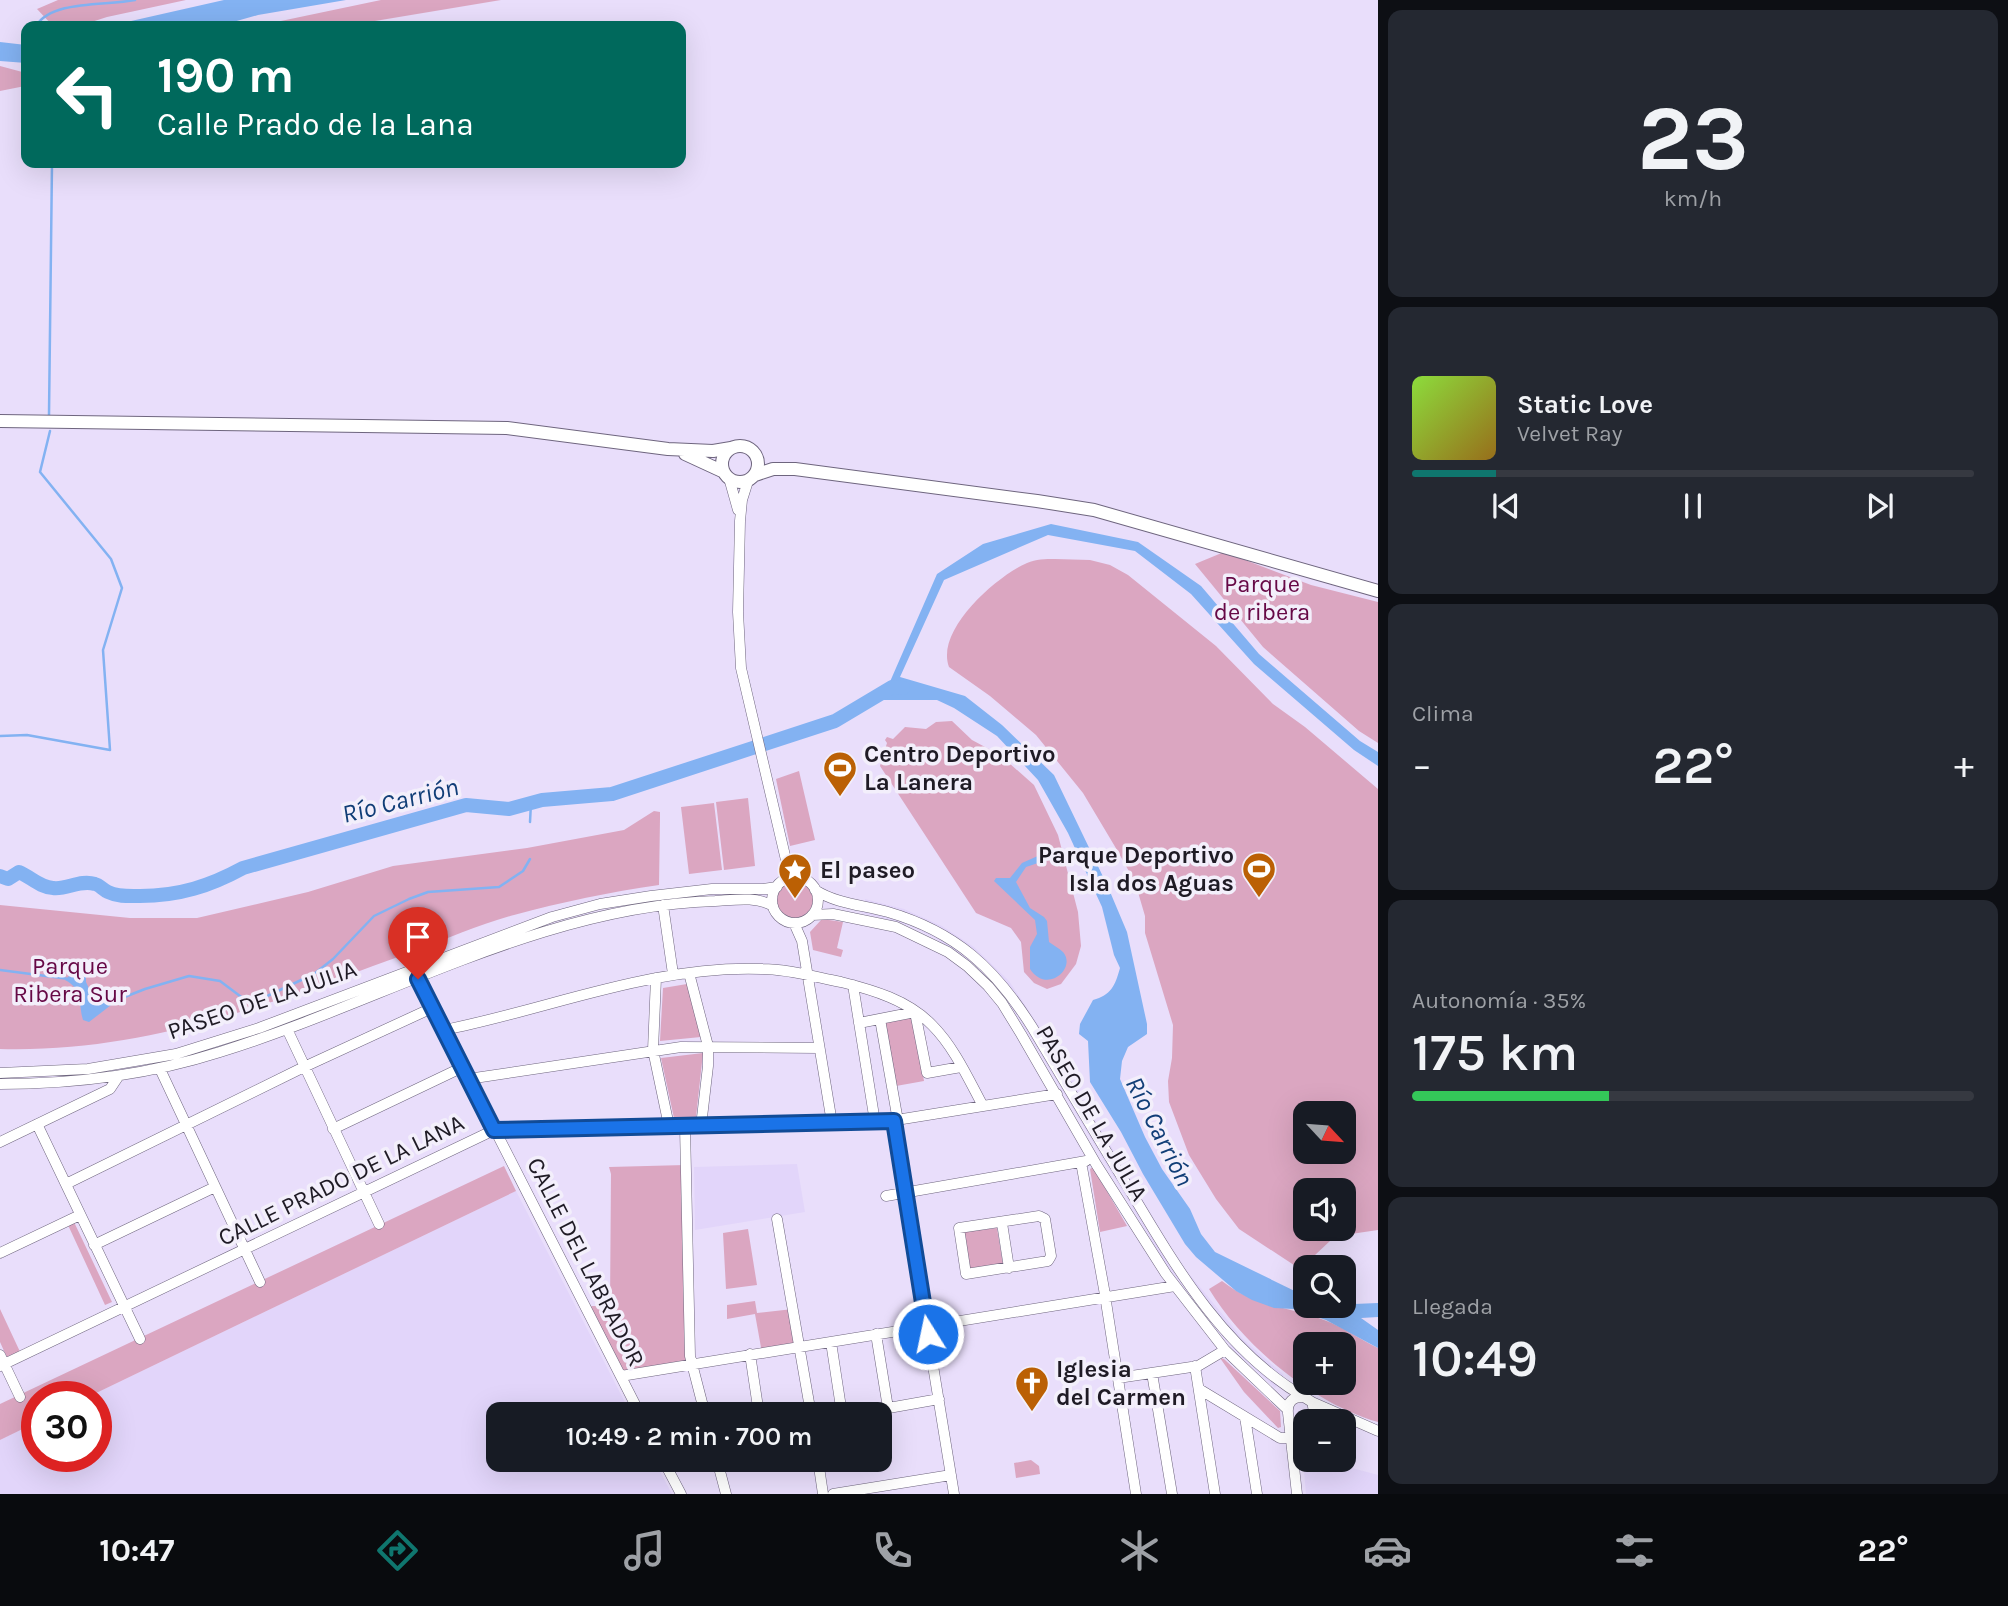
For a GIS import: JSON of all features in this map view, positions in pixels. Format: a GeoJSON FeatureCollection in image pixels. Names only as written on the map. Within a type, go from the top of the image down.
{"type":"FeatureCollection","features":[{"type":"Feature","properties":{"kind":"main road"},"geometry":{"type":"LineString","coordinates":[[0,421],[507,428],[668,449],[713,451],[743,446],[796,469]]}},
{"type":"Feature","properties":{"kind":"main road"},"geometry":{"type":"LineString","coordinates":[[727,475],[722,461],[731,448]]}},
{"type":"Feature","properties":{"kind":"main road"},"geometry":{"type":"LineString","coordinates":[[668,449],[695,457],[738,482],[773,469],[796,469],[1037,500],[1094,510],[1378,591]]}},
{"type":"Feature","properties":{"kind":"main road"},"geometry":{"type":"LineString","coordinates":[[751,478],[759,464],[755,453]]}},
{"type":"Feature","properties":{"kind":"street"},"geometry":{"type":"LineString","coordinates":[[727,475],[740,521]]}},
{"type":"Feature","properties":{"kind":"street"},"geometry":{"type":"LineString","coordinates":[[751,478],[743,493],[740,521],[739,637],[747,699],[786,860],[798,878],[810,883],[815,890],[817,904],[809,918],[802,941]]}},
{"type":"Feature","properties":{"kind":"street"},"geometry":{"type":"LineString","coordinates":[[786,860],[781,883],[772,896],[773,906],[780,918],[794,923],[809,918]]}},
{"type":"Feature","properties":{"kind":"street"},"geometry":{"type":"LineString","coordinates":[[781,883],[798,878]]}},
{"type":"Feature","properties":{"kind":"street","name":"PASEO DE LA JULIA"},"geometry":{"type":"LineString","coordinates":[[0,1073],[88,1069],[176,1054],[259,1028],[552,917],[600,904],[689,891],[781,883]]}},
{"type":"Feature","properties":{"kind":"street","name":"PASEO DE LA JULIA"},"geometry":{"type":"LineString","coordinates":[[815,890],[834,900],[887,912],[932,929],[967,950],[997,977],[1032,1027],[1182,1275],[1239,1346],[1280,1382],[1308,1399],[1378,1433]]}},
{"type":"Feature","properties":{"kind":"street","name":"PASEO DE LA JULIA"},"geometry":{"type":"LineString","coordinates":[[0,1084],[118,1077],[219,1053],[515,942],[578,922],[663,905],[750,900],[773,906]]}},
{"type":"Feature","properties":{"kind":"street","name":"PASEO DE LA JULIA"},"geometry":{"type":"LineString","coordinates":[[817,904],[834,900]]}},
{"type":"Feature","properties":{"kind":"street"},"geometry":{"type":"LineString","coordinates":[[663,905],[673,974]]}},
{"type":"Feature","properties":{"kind":"street","name":"PASEO DE LA JULIA"},"geometry":{"type":"LineString","coordinates":[[809,918],[833,914],[896,927],[922,938],[958,959],[988,986],[1002,1003],[1142,1240],[1225,1350],[1289,1409]]}},
{"type":"Feature","properties":{"kind":"street"},"geometry":{"type":"LineString","coordinates":[[794,923],[802,941],[832,1123]]}},
{"type":"Feature","properties":{"kind":"street"},"geometry":{"type":"LineString","coordinates":[[444,1030],[673,974],[765,969],[808,975],[888,996],[932,1024],[983,1106]]}},
{"type":"Feature","properties":{"kind":"street"},"geometry":{"type":"LineString","coordinates":[[689,973],[708,1046],[701,1126]]}},
{"type":"Feature","properties":{"kind":"street"},"geometry":{"type":"LineString","coordinates":[[656,978],[653,1050],[669,1126]]}},
{"type":"Feature","properties":{"kind":"street","name":"CALLE DEL LABRADOR"},"geometry":{"type":"LineString","coordinates":[[418,979],[634,1402]]}},
{"type":"Feature","properties":{"kind":"street"},"geometry":{"type":"LineString","coordinates":[[853,985],[874,1122]]}},
{"type":"Feature","properties":{"kind":"street"},"geometry":{"type":"LineString","coordinates":[[66,1184],[304,1067],[432,1008]]}},
{"type":"Feature","properties":{"kind":"street"},"geometry":{"type":"LineString","coordinates":[[859,1023],[915,1012]]}},
{"type":"Feature","properties":{"kind":"street"},"geometry":{"type":"LineString","coordinates":[[915,1012],[927,1073],[961,1067]]}},
{"type":"Feature","properties":{"kind":"street"},"geometry":{"type":"LineString","coordinates":[[880,1018],[954,1494]]}},
{"type":"Feature","properties":{"kind":"street"},"geometry":{"type":"LineString","coordinates":[[287,1029],[379,1224]]}},
{"type":"Feature","properties":{"kind":"street"},"geometry":{"type":"LineString","coordinates":[[468,1079],[653,1050],[708,1046],[819,1048]]}},
{"type":"Feature","properties":{"kind":"street"},"geometry":{"type":"LineString","coordinates":[[334,1129],[463,1067]]}},
{"type":"Feature","properties":{"kind":"street"},"geometry":{"type":"LineString","coordinates":[[160,1069],[260,1282]]}},
{"type":"Feature","properties":{"kind":"street"},"geometry":{"type":"LineString","coordinates":[[0,1142],[110,1089],[118,1077]]}},
{"type":"Feature","properties":{"kind":"street","name":"CALLE PRADO DE LA LANA"},"geometry":{"type":"LineString","coordinates":[[1,1362],[125,1307],[494,1130],[896,1121],[1057,1094]]}},
{"type":"Feature","properties":{"kind":"street"},"geometry":{"type":"LineString","coordinates":[[37,1124],[140,1339]]}},
{"type":"Feature","properties":{"kind":"street"},"geometry":{"type":"LineString","coordinates":[[685,1127],[691,1364],[702,1402]]}},
{"type":"Feature","properties":{"kind":"street"},"geometry":{"type":"LineString","coordinates":[[886,1196],[1093,1160]]}},
{"type":"Feature","properties":{"kind":"street"},"geometry":{"type":"LineString","coordinates":[[1081,1162],[1106,1298],[1136,1494]]}},
{"type":"Feature","properties":{"kind":"street"},"geometry":{"type":"LineString","coordinates":[[94,1245],[215,1186]]}},
{"type":"Feature","properties":{"kind":"street"},"geometry":{"type":"LineString","coordinates":[[0,1253],[80,1214]]}},
{"type":"Feature","properties":{"kind":"street"},"geometry":{"type":"LineString","coordinates":[[1039,1216],[1045,1219],[1051,1256],[1048,1261],[1009,1268],[966,1274],[959,1228],[1039,1216]]}},
{"type":"Feature","properties":{"kind":"street"},"geometry":{"type":"LineString","coordinates":[[777,1219],[809,1402]]}},
{"type":"Feature","properties":{"kind":"street"},"geometry":{"type":"LineString","coordinates":[[1002,1223],[1009,1268]]}},
{"type":"Feature","properties":{"kind":"street"},"geometry":{"type":"LineString","coordinates":[[621,1376],[1175,1286]]}},
{"type":"Feature","properties":{"kind":"street"},"geometry":{"type":"LineString","coordinates":[[876,1334],[887,1402]]}},
{"type":"Feature","properties":{"kind":"street"},"geometry":{"type":"LineString","coordinates":[[831,1342],[840,1402]]}},
{"type":"Feature","properties":{"kind":"street"},"geometry":{"type":"LineString","coordinates":[[1118,1378],[1195,1366],[1225,1350]]}},
{"type":"Feature","properties":{"kind":"street"},"geometry":{"type":"LineString","coordinates":[[750,1354],[757,1402]]}},
{"type":"Feature","properties":{"kind":"street"},"geometry":{"type":"LineString","coordinates":[[1,1362],[20,1397]]}},
{"type":"Feature","properties":{"kind":"street"},"geometry":{"type":"LineString","coordinates":[[1195,1366],[1215,1494]]}},
{"type":"Feature","properties":{"kind":"street"},"geometry":{"type":"LineString","coordinates":[[1152,1373],[1172,1494]]}},
{"type":"Feature","properties":{"kind":"street","name":"PASEO DE LA JULIA"},"geometry":{"type":"LineString","coordinates":[[1280,1382],[1289,1409],[1293,1446]]}},
{"type":"Feature","properties":{"kind":"street"},"geometry":{"type":"LineString","coordinates":[[1199,1389],[1280,1438],[1292,1434]]}},
{"type":"Feature","properties":{"kind":"street"},"geometry":{"type":"LineString","coordinates":[[1293,1417],[1289,1409],[1296,1397],[1308,1399],[1313,1409]]}},
{"type":"Feature","properties":{"kind":"street"},"geometry":{"type":"LineString","coordinates":[[892,1407],[939,1399]]}},
{"type":"Feature","properties":{"kind":"street"},"geometry":{"type":"LineString","coordinates":[[1245,1417],[1257,1494]]}},
{"type":"Feature","properties":{"kind":"street"},"geometry":{"type":"LineString","coordinates":[[1356,1428],[1378,1433]]}},
{"type":"Feature","properties":{"kind":"street"},"geometry":{"type":"LineString","coordinates":[[669,1472],[681,1494]]}},
{"type":"Feature","properties":{"kind":"street"},"geometry":{"type":"LineString","coordinates":[[720,1472],[726,1494]]}},
{"type":"Feature","properties":{"kind":"street"},"geometry":{"type":"LineString","coordinates":[[820,1472],[823,1494]]}},
{"type":"Feature","properties":{"kind":"street","name":"PASEO DE LA JULIA"},"geometry":{"type":"LineString","coordinates":[[1295,1472],[1297,1494]]}},
{"type":"Feature","properties":{"kind":"street"},"geometry":{"type":"LineString","coordinates":[[833,1494],[902,1489],[951,1475]]}},
{"type":"Feature","properties":{"kind":"shaded area"},"geometry":{"type":"Polygon","coordinates":[[[865,899],[904,909],[942,926],[974,947],[1009,981],[1047,1038],[1180,1263],[1243,1339],[1284,1375],[1275,1388],[1232,1348],[1165,1263],[1010,1004],[991,981],[974,964],[935,938],[908,925],[862,913],[865,899]]]}},
{"type":"Feature","properties":{"kind":"shaded area"},"geometry":{"type":"Polygon","coordinates":[[[797,1164],[805,1212],[695,1230],[694,1167],[797,1164]]]}},
{"type":"Feature","properties":{"kind":"shaded area"},"geometry":{"type":"Polygon","coordinates":[[[516,1191],[625,1402],[486,1402],[486,1472],[660,1472],[672,1494],[0,1494],[0,1440],[21,1430],[21,1472],[112,1472],[112,1385],[516,1191]]]}},
{"type":"Feature","properties":{"kind":"shaded area"},"geometry":{"type":"Polygon","coordinates":[[[1356,1469],[1378,1475],[1378,1494],[1306,1494],[1304,1472],[1356,1472],[1356,1469]]]}},
{"type":"Feature","properties":{"kind":"green space"},"geometry":{"type":"Polygon","coordinates":[[[58,0],[186,0],[95,21],[48,21],[37,9],[58,0]]]}},
{"type":"Feature","properties":{"kind":"green space"},"geometry":{"type":"Polygon","coordinates":[[[381,0],[501,0],[375,21],[281,21],[381,0]]]}},
{"type":"Feature","properties":{"kind":"green space"},"geometry":{"type":"Polygon","coordinates":[[[0,66],[21,72],[21,87],[0,91],[0,66]]]}},
{"type":"Feature","properties":{"kind":"green space","name":"Parque de ribera"},"geometry":{"type":"Polygon","coordinates":[[[1224,552],[1311,585],[1378,602],[1378,743],[1359,731],[1263,647],[1195,564],[1224,552]]]}},
{"type":"Feature","properties":{"kind":"green space","name":"Parque Deportivo Isla dos Aguas"},"geometry":{"type":"Polygon","coordinates":[[[1041,560],[1090,560],[1110,565],[1128,575],[1216,646],[1273,704],[1305,727],[1378,789],[1378,1230],[1356,1233],[1356,1178],[1293,1178],[1293,1241],[1330,1241],[1315,1255],[1293,1255],[1293,1264],[1239,1229],[1216,1199],[1189,1155],[1169,1102],[1173,1025],[1145,933],[1145,916],[1135,882],[1083,793],[1036,735],[990,696],[949,667],[947,652],[951,637],[972,606],[985,592],[1014,570],[1041,560]]]}},
{"type":"Feature","properties":{"kind":"green space"},"geometry":{"type":"Polygon","coordinates":[[[952,721],[972,740],[1000,755],[1034,785],[1058,835],[1078,912],[1081,946],[1076,964],[1061,984],[1047,989],[1034,983],[1024,972],[1021,942],[1011,928],[976,913],[880,766],[887,737],[893,739],[905,727],[926,729],[936,722],[952,721]]]}},
{"type":"Feature","properties":{"kind":"green space"},"geometry":{"type":"Polygon","coordinates":[[[799,771],[815,840],[790,846],[776,779],[799,771]]]}},
{"type":"Feature","properties":{"kind":"green space"},"geometry":{"type":"Polygon","coordinates":[[[748,798],[755,866],[724,870],[716,802],[748,798]]]}},
{"type":"Feature","properties":{"kind":"green space"},"geometry":{"type":"Polygon","coordinates":[[[714,803],[722,870],[689,874],[681,807],[714,803]]]}},
{"type":"Feature","properties":{"kind":"green space","name":"Parque Ribera Sur"},"geometry":{"type":"Polygon","coordinates":[[[654,811],[660,812],[659,885],[586,898],[501,919],[262,1005],[160,1033],[55,1048],[0,1049],[0,905],[130,918],[197,918],[308,892],[393,866],[527,848],[624,830],[654,811]]]}},
{"type":"Feature","properties":{"kind":"green space"},"geometry":{"type":"Polygon","coordinates":[[[795,877],[811,884],[818,900],[811,916],[795,923],[779,916],[772,900],[779,884],[795,877]]]}},
{"type":"Feature","properties":{"kind":"green space"},"geometry":{"type":"Polygon","coordinates":[[[822,919],[843,922],[837,948],[843,950],[841,957],[813,950],[810,932],[822,919]]]}},
{"type":"Feature","properties":{"kind":"green space"},"geometry":{"type":"Polygon","coordinates":[[[687,984],[701,1037],[660,1041],[663,988],[687,984]]]}},
{"type":"Feature","properties":{"kind":"green space"},"geometry":{"type":"Polygon","coordinates":[[[913,1018],[924,1081],[896,1086],[885,1022],[913,1018]]]}},
{"type":"Feature","properties":{"kind":"green space"},"geometry":{"type":"Polygon","coordinates":[[[703,1053],[696,1117],[674,1118],[661,1058],[703,1053]]]}},
{"type":"Feature","properties":{"kind":"green space"},"geometry":{"type":"Polygon","coordinates":[[[685,1165],[691,1364],[621,1376],[587,1310],[592,1306],[610,1306],[609,1167],[685,1165]]]}},
{"type":"Feature","properties":{"kind":"green space"},"geometry":{"type":"Polygon","coordinates":[[[504,1166],[516,1191],[112,1385],[112,1381],[49,1381],[504,1166]]]}},
{"type":"Feature","properties":{"kind":"green space"},"geometry":{"type":"Polygon","coordinates":[[[1093,1167],[1127,1226],[1100,1232],[1090,1169],[1093,1167]]]}},
{"type":"Feature","properties":{"kind":"green space"},"geometry":{"type":"Polygon","coordinates":[[[74,1222],[112,1302],[105,1305],[68,1225],[74,1222]]]}},
{"type":"Feature","properties":{"kind":"green space"},"geometry":{"type":"Polygon","coordinates":[[[997,1228],[1003,1264],[969,1270],[962,1232],[997,1228]]]}},
{"type":"Feature","properties":{"kind":"green space"},"geometry":{"type":"Polygon","coordinates":[[[748,1229],[757,1285],[726,1289],[723,1233],[748,1229]]]}},
{"type":"Feature","properties":{"kind":"green space"},"geometry":{"type":"Polygon","coordinates":[[[1222,1281],[1234,1290],[1259,1301],[1293,1310],[1293,1318],[1318,1318],[1348,1332],[1293,1332],[1293,1378],[1261,1352],[1224,1311],[1209,1289],[1222,1281]]]}},
{"type":"Feature","properties":{"kind":"green space"},"geometry":{"type":"Polygon","coordinates":[[[755,1301],[757,1313],[793,1309],[799,1347],[762,1353],[755,1314],[727,1319],[727,1305],[755,1301]]]}},
{"type":"Feature","properties":{"kind":"green space"},"geometry":{"type":"Polygon","coordinates":[[[0,1309],[22,1356],[9,1362],[0,1342],[0,1309]]]}},
{"type":"Feature","properties":{"kind":"green space"},"geometry":{"type":"Polygon","coordinates":[[[1356,1336],[1378,1348],[1378,1422],[1356,1414],[1356,1409],[1346,1409],[1319,1395],[1356,1395],[1356,1336]]]}},
{"type":"Feature","properties":{"kind":"green space"},"geometry":{"type":"Polygon","coordinates":[[[1220,1358],[1280,1411],[1281,1427],[1278,1428],[1244,1392],[1220,1358]]]}},
{"type":"Feature","properties":{"kind":"green space"},"geometry":{"type":"Polygon","coordinates":[[[21,1394],[21,1430],[0,1440],[0,1404],[21,1394]]]}},
{"type":"Feature","properties":{"kind":"green space"},"geometry":{"type":"Polygon","coordinates":[[[1031,1460],[1039,1466],[1040,1474],[1016,1478],[1014,1463],[1031,1460]]]}},
{"type":"Feature","properties":{"kind":"water"},"geometry":{"type":"Polygon","coordinates":[[[224,0],[346,0],[237,21],[131,21],[224,0]]]}},
{"type":"Feature","properties":{"kind":"water"},"geometry":{"type":"Polygon","coordinates":[[[0,42],[21,44],[21,63],[0,61],[0,42]]]}},
{"type":"Feature","properties":{"kind":"water"},"geometry":{"type":"Polygon","coordinates":[[[1051,524],[1138,542],[1201,586],[1259,654],[1360,741],[1378,752],[1378,766],[1354,750],[1254,664],[1191,594],[1135,551],[1048,535],[944,580],[900,677],[965,696],[1002,725],[1054,775],[1127,932],[1147,1034],[1128,1047],[1122,1061],[1120,1079],[1145,1137],[1162,1169],[1190,1209],[1201,1234],[1215,1252],[1293,1290],[1293,1309],[1274,1308],[1252,1300],[1236,1291],[1196,1257],[1185,1244],[1090,1082],[1088,1041],[1079,1034],[1080,1024],[1093,1000],[1111,989],[1120,968],[1102,907],[1068,833],[1038,780],[997,736],[954,708],[937,700],[882,700],[937,574],[983,544],[1051,524]]]}},
{"type":"Feature","properties":{"kind":"water"},"geometry":{"type":"Polygon","coordinates":[[[1040,855],[1046,856],[1047,860],[1026,867],[1016,882],[1030,908],[1047,921],[1049,942],[1063,952],[1066,958],[1066,965],[1058,976],[1044,980],[1030,969],[1030,947],[1037,934],[1035,920],[994,881],[996,878],[1010,878],[1022,863],[1040,855]]]}},
{"type":"Feature","properties":{"kind":"water"},"geometry":{"type":"Polygon","coordinates":[[[83,971],[86,973],[86,982],[92,995],[115,1002],[89,1022],[83,1020],[78,993],[65,980],[70,975],[83,971]]]}},
{"type":"Feature","properties":{"kind":"water"},"geometry":{"type":"Polygon","coordinates":[[[1378,1303],[1378,1317],[1361,1318],[1378,1330],[1378,1348],[1356,1336],[1356,1332],[1348,1332],[1320,1318],[1356,1318],[1356,1304],[1378,1303]]]}},
{"type":"Feature","properties":{"kind":"waterway"},"geometry":{"type":"LineString","coordinates":[[41,21],[66,8],[135,0]]}},
{"type":"Feature","properties":{"kind":"waterway"},"geometry":{"type":"LineString","coordinates":[[49,415],[52,168]]}},
{"type":"Feature","properties":{"kind":"waterway"},"geometry":{"type":"LineString","coordinates":[[0,736],[27,735],[110,750],[103,650],[122,588],[111,559],[40,472],[50,431]]}},
{"type":"Feature","properties":{"kind":"waterway","name":"Río Carrión"},"geometry":{"type":"LineString","coordinates":[[0,876],[8,879],[19,872],[39,884],[53,888],[89,883],[112,894],[124,896],[154,896],[181,892],[206,885],[243,868],[466,805],[509,809],[542,800],[612,794],[835,721],[892,687],[903,688]]}},
{"type":"Feature","properties":{"kind":"waterway"},"geometry":{"type":"LineString","coordinates":[[530,822],[531,803]]}},
{"type":"Feature","properties":{"kind":"waterway"},"geometry":{"type":"LineString","coordinates":[[112,1002],[189,976],[220,981],[244,999],[265,997],[314,974],[333,959],[374,916],[428,892],[499,887],[523,871],[530,859]]}},
{"type":"Feature","properties":{"kind":"waterway"},"geometry":{"type":"LineString","coordinates":[[0,970],[69,979]]}},
{"type":"Feature","properties":{"kind":"place","name":"Centro Deportivo La Lanera"},"geometry":{"type":"Point","coordinates":[840,798]}},
{"type":"Feature","properties":{"kind":"place","name":"Parque Deportivo Isla dos Aguas"},"geometry":{"type":"Point","coordinates":[1259,899]}},
{"type":"Feature","properties":{"kind":"place","name":"El paseo"},"geometry":{"type":"Point","coordinates":[795,900]}},
{"type":"Feature","properties":{"kind":"place","name":"Iglesia del Carmen"},"geometry":{"type":"Point","coordinates":[1032,1413]}},
{"type":"Feature","properties":{"kind":"route"},"geometry":{"type":"LineString","coordinates":[[418,979],[494,1130],[894,1121],[928,1334]]}}]}
